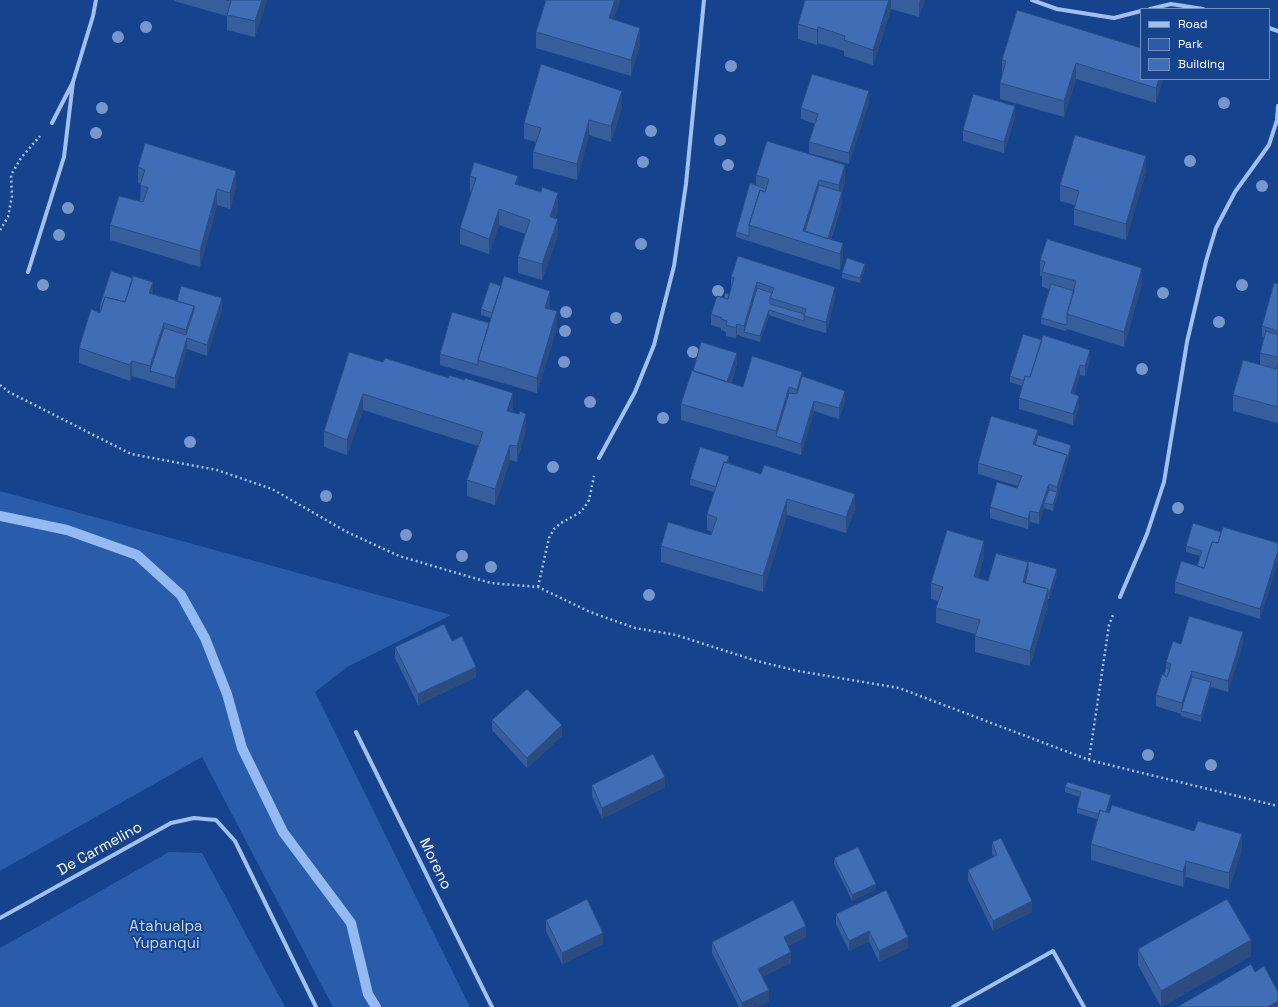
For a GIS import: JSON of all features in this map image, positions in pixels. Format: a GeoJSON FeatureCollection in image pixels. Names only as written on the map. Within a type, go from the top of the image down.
{"type":"FeatureCollection","features":[{"type":"Feature","properties":{"kind":"street"},"geometry":{"type":"LineString","coordinates":[[28,272],[64,157],[73,82],[93,16],[96,0]]}},
{"type":"Feature","properties":{"kind":"street"},"geometry":{"type":"LineString","coordinates":[[599,458],[635,392],[654,345],[674,266],[686,184],[704,0]]}},
{"type":"Feature","properties":{"kind":"street"},"geometry":{"type":"LineString","coordinates":[[1032,0],[1057,9],[1114,18],[1140,11]]}},
{"type":"Feature","properties":{"kind":"street"},"geometry":{"type":"LineString","coordinates":[[1154,8],[1171,4],[1197,8]]}},
{"type":"Feature","properties":{"kind":"street"},"geometry":{"type":"LineString","coordinates":[[52,123],[73,82]]}},
{"type":"Feature","properties":{"kind":"street"},"geometry":{"type":"LineString","coordinates":[[1120,597],[1147,534],[1164,482],[1187,342],[1206,261],[1216,228],[1235,192],[1269,145],[1277,120],[1278,106]]}},
{"type":"Feature","properties":{"kind":"street","name":"Moreno"},"geometry":{"type":"LineString","coordinates":[[356,732],[492,1007]]}},
{"type":"Feature","properties":{"kind":"street","name":"De Carmelino"},"geometry":{"type":"LineString","coordinates":[[0,918],[171,823],[194,818],[216,820],[235,841],[316,1007]]}},
{"type":"Feature","properties":{"kind":"street"},"geometry":{"type":"LineString","coordinates":[[953,1007],[1053,951],[1084,1007]]}},
{"type":"Feature","properties":{"kind":"path"},"geometry":{"type":"LineString","coordinates":[[0,230],[8,217],[12,196],[11,175],[21,158],[52,123]]}},
{"type":"Feature","properties":{"kind":"path"},"geometry":{"type":"LineString","coordinates":[[0,385],[9,392],[131,454],[217,470],[272,488],[347,532],[399,556],[491,583],[538,587],[590,612],[635,628],[676,635],[757,661],[798,671],[899,688],[1089,760],[1278,806]]}},
{"type":"Feature","properties":{"kind":"path"},"geometry":{"type":"LineString","coordinates":[[538,587],[549,538],[561,522],[579,513],[587,504],[599,458]]}},
{"type":"Feature","properties":{"kind":"path"},"geometry":{"type":"LineString","coordinates":[[1089,760],[1109,625],[1120,597]]}},
{"type":"Feature","properties":{"kind":"green space"},"geometry":{"type":"Polygon","coordinates":[[[0,491],[451,615],[347,667],[315,692],[470,1007],[333,1007],[202,757],[0,871],[0,491]]]}},
{"type":"Feature","properties":{"kind":"green space","name":"Atahualpa Yupanqui"},"geometry":{"type":"Polygon","coordinates":[[[169,852],[202,853],[285,1007],[0,1007],[0,948],[169,852]]]}},
{"type":"Feature","properties":{"kind":"building"},"geometry":{"type":"Polygon","coordinates":[[[226,0],[262,0],[255,21],[227,15],[231,1],[226,0]]]}},
{"type":"Feature","properties":{"kind":"building"},"geometry":{"type":"Polygon","coordinates":[[[546,0],[615,0],[609,18],[640,28],[631,60],[536,32],[546,0]]]}},
{"type":"Feature","properties":{"kind":"building"},"geometry":{"type":"Polygon","coordinates":[[[805,0],[889,0],[873,50],[844,40],[845,36],[818,27],[817,30],[798,24],[805,0]]]}},
{"type":"Feature","properties":{"kind":"building"},"geometry":{"type":"Polygon","coordinates":[[[1017,10],[1140,48],[1140,80],[1159,80],[1156,88],[1076,63],[1064,101],[1000,83],[1006,61],[1002,60],[1017,10]]]}},
{"type":"Feature","properties":{"kind":"building"},"geometry":{"type":"Polygon","coordinates":[[[541,64],[622,91],[611,126],[589,120],[577,164],[533,152],[541,128],[524,123],[541,64]]]}},
{"type":"Feature","properties":{"kind":"building"},"geometry":{"type":"Polygon","coordinates":[[[812,74],[869,91],[849,153],[809,142],[818,114],[801,108],[812,74]]]}},
{"type":"Feature","properties":{"kind":"building"},"geometry":{"type":"Polygon","coordinates":[[[973,94],[1015,106],[1004,142],[963,130],[973,94]]]}},
{"type":"Feature","properties":{"kind":"building"},"geometry":{"type":"Polygon","coordinates":[[[1075,135],[1146,156],[1126,224],[1074,209],[1079,191],[1060,185],[1075,135]]]}},
{"type":"Feature","properties":{"kind":"building"},"geometry":{"type":"Polygon","coordinates":[[[767,141],[845,165],[839,185],[819,180],[803,231],[843,243],[840,254],[749,225],[760,190],[765,192],[769,179],[756,175],[767,141]]]}},
{"type":"Feature","properties":{"kind":"building"},"geometry":{"type":"Polygon","coordinates":[[[145,143],[236,171],[230,193],[217,189],[200,251],[110,225],[119,196],[143,202],[148,188],[140,185],[145,170],[138,167],[145,143]]]}},
{"type":"Feature","properties":{"kind":"building"},"geometry":{"type":"Polygon","coordinates":[[[474,162],[518,176],[515,184],[541,192],[542,187],[558,193],[550,217],[558,219],[542,264],[518,257],[530,220],[499,209],[489,239],[460,228],[476,178],[470,176],[474,162]]]}},
{"type":"Feature","properties":{"kind":"building"},"geometry":{"type":"Polygon","coordinates":[[[750,183],[766,189],[765,192],[760,190],[749,225],[749,236],[736,232],[750,183]]]}},
{"type":"Feature","properties":{"kind":"building"},"geometry":{"type":"Polygon","coordinates":[[[819,185],[842,192],[828,239],[805,231],[819,185]]]}},
{"type":"Feature","properties":{"kind":"building"},"geometry":{"type":"Polygon","coordinates":[[[1047,239],[1142,268],[1124,332],[1067,314],[1076,281],[1042,272],[1045,262],[1040,260],[1047,239]]]}},
{"type":"Feature","properties":{"kind":"building"},"geometry":{"type":"Polygon","coordinates":[[[738,256],[835,287],[826,322],[804,316],[806,309],[770,298],[774,288],[757,282],[744,326],[737,324],[736,328],[726,325],[727,321],[711,314],[717,296],[728,299],[734,278],[731,277],[738,256]]]}},
{"type":"Feature","properties":{"kind":"building"},"geometry":{"type":"Polygon","coordinates":[[[847,258],[865,264],[860,278],[842,273],[847,258]]]}},
{"type":"Feature","properties":{"kind":"building"},"geometry":{"type":"Polygon","coordinates":[[[111,271],[133,278],[125,302],[105,297],[102,306],[100,305],[111,271]]]}},
{"type":"Feature","properties":{"kind":"building"},"geometry":{"type":"Polygon","coordinates":[[[133,276],[153,282],[149,293],[194,306],[186,330],[164,323],[150,366],[132,361],[130,365],[79,348],[91,309],[100,313],[105,297],[125,302],[133,276]]]}},
{"type":"Feature","properties":{"kind":"building"},"geometry":{"type":"Polygon","coordinates":[[[504,276],[550,291],[545,308],[557,311],[537,378],[478,360],[504,276]]]}},
{"type":"Feature","properties":{"kind":"building"},"geometry":{"type":"Polygon","coordinates":[[[490,282],[501,286],[492,313],[481,309],[490,282]]]}},
{"type":"Feature","properties":{"kind":"building"},"geometry":{"type":"Polygon","coordinates":[[[1274,283],[1278,284],[1278,331],[1262,326],[1274,283]]]}},
{"type":"Feature","properties":{"kind":"building"},"geometry":{"type":"Polygon","coordinates":[[[1051,284],[1074,291],[1067,314],[1066,325],[1041,318],[1051,284]]]}},
{"type":"Feature","properties":{"kind":"building"},"geometry":{"type":"Polygon","coordinates":[[[181,286],[222,298],[207,345],[187,338],[175,378],[150,371],[164,328],[186,335],[194,306],[177,301],[181,286]]]}},
{"type":"Feature","properties":{"kind":"building"},"geometry":{"type":"Polygon","coordinates":[[[757,288],[772,293],[770,304],[804,314],[804,321],[769,310],[760,336],[744,332],[757,288]]]}},
{"type":"Feature","properties":{"kind":"building"},"geometry":{"type":"Polygon","coordinates":[[[725,293],[729,294],[728,299],[724,298],[725,293]]]}},
{"type":"Feature","properties":{"kind":"building"},"geometry":{"type":"Polygon","coordinates":[[[452,312],[489,323],[478,360],[478,365],[440,354],[452,312]]]}},
{"type":"Feature","properties":{"kind":"building"},"geometry":{"type":"Polygon","coordinates":[[[1266,331],[1278,335],[1278,357],[1260,353],[1266,331]]]}},
{"type":"Feature","properties":{"kind":"building"},"geometry":{"type":"Polygon","coordinates":[[[1023,334],[1042,340],[1030,377],[1025,376],[1024,381],[1010,376],[1023,334]]]}},
{"type":"Feature","properties":{"kind":"building"},"geometry":{"type":"Polygon","coordinates":[[[1043,335],[1090,350],[1085,366],[1080,365],[1071,393],[1079,396],[1073,414],[1019,398],[1025,376],[1030,377],[1043,335]]]}},
{"type":"Feature","properties":{"kind":"building"},"geometry":{"type":"Polygon","coordinates":[[[701,342],[737,353],[727,382],[693,371],[701,342]]]}},
{"type":"Feature","properties":{"kind":"building"},"geometry":{"type":"Polygon","coordinates":[[[349,352],[383,362],[385,358],[449,378],[449,375],[464,380],[465,378],[513,393],[507,411],[519,414],[520,411],[526,414],[517,446],[510,445],[495,489],[467,480],[483,432],[363,394],[347,440],[324,431],[349,352]]]}},
{"type":"Feature","properties":{"kind":"building"},"geometry":{"type":"Polygon","coordinates":[[[752,356],[802,372],[797,390],[789,387],[776,431],[681,404],[692,370],[743,387],[752,356]]]}},
{"type":"Feature","properties":{"kind":"building"},"geometry":{"type":"Polygon","coordinates":[[[1243,360],[1276,369],[1278,363],[1278,407],[1233,395],[1243,360]]]}},
{"type":"Feature","properties":{"kind":"building"},"geometry":{"type":"Polygon","coordinates":[[[802,376],[845,391],[839,408],[814,401],[801,444],[776,436],[789,393],[797,394],[802,376]]]}},
{"type":"Feature","properties":{"kind":"building"},"geometry":{"type":"Polygon","coordinates":[[[991,416],[1038,430],[1033,444],[1067,455],[1057,487],[1049,484],[1039,513],[1030,511],[1028,519],[990,507],[997,482],[1017,488],[1022,476],[978,463],[991,416]]]}},
{"type":"Feature","properties":{"kind":"building"},"geometry":{"type":"Polygon","coordinates":[[[1038,435],[1071,445],[1067,460],[1067,455],[1035,445],[1038,435]]]}},
{"type":"Feature","properties":{"kind":"building"},"geometry":{"type":"Polygon","coordinates":[[[700,447],[729,456],[727,463],[724,462],[716,487],[690,479],[700,447]]]}},
{"type":"Feature","properties":{"kind":"building"},"geometry":{"type":"Polygon","coordinates":[[[724,462],[761,474],[764,465],[855,494],[846,517],[787,499],[763,576],[661,546],[668,522],[711,535],[717,518],[707,514],[724,462]]]}},
{"type":"Feature","properties":{"kind":"building"},"geometry":{"type":"Polygon","coordinates":[[[1049,490],[1057,492],[1053,505],[1044,503],[1049,490]]]}},
{"type":"Feature","properties":{"kind":"building"},"geometry":{"type":"Polygon","coordinates":[[[1193,523],[1221,532],[1218,543],[1212,542],[1204,568],[1197,566],[1202,551],[1186,546],[1193,523]]]}},
{"type":"Feature","properties":{"kind":"building"},"geometry":{"type":"Polygon","coordinates":[[[1223,527],[1278,543],[1278,551],[1260,609],[1175,582],[1181,561],[1204,568],[1212,542],[1218,543],[1223,527]]]}},
{"type":"Feature","properties":{"kind":"building"},"geometry":{"type":"Polygon","coordinates":[[[947,530],[984,541],[974,577],[988,581],[996,553],[1028,562],[1023,582],[1048,589],[1030,651],[975,636],[980,620],[936,608],[943,587],[931,583],[947,530]]]}},
{"type":"Feature","properties":{"kind":"building"},"geometry":{"type":"Polygon","coordinates":[[[998,553],[1057,569],[1049,594],[1048,589],[1025,583],[1028,572],[1028,562],[998,553]]]}},
{"type":"Feature","properties":{"kind":"building"},"geometry":{"type":"Polygon","coordinates":[[[1189,616],[1243,632],[1228,681],[1192,671],[1182,703],[1156,695],[1162,674],[1167,677],[1171,664],[1166,662],[1173,641],[1181,644],[1189,616]]]}},
{"type":"Feature","properties":{"kind":"building"},"geometry":{"type":"Polygon","coordinates":[[[444,624],[452,641],[462,636],[476,667],[418,694],[395,647],[444,624]]]}},
{"type":"Feature","properties":{"kind":"building"},"geometry":{"type":"Polygon","coordinates":[[[1166,668],[1170,669],[1167,677],[1164,675],[1166,668]]]}},
{"type":"Feature","properties":{"kind":"building"},"geometry":{"type":"Polygon","coordinates":[[[1192,677],[1211,682],[1201,716],[1181,711],[1192,677]]]}},
{"type":"Feature","properties":{"kind":"building"},"geometry":{"type":"Polygon","coordinates":[[[527,689],[562,725],[527,758],[492,720],[527,689]]]}},
{"type":"Feature","properties":{"kind":"building"},"geometry":{"type":"Polygon","coordinates":[[[653,754],[665,777],[602,808],[592,785],[653,754]]]}},
{"type":"Feature","properties":{"kind":"building"},"geometry":{"type":"Polygon","coordinates":[[[1067,782],[1111,795],[1106,812],[1100,810],[1099,814],[1077,808],[1081,792],[1065,787],[1067,782]]]}},
{"type":"Feature","properties":{"kind":"building"},"geometry":{"type":"Polygon","coordinates":[[[1112,805],[1194,831],[1198,821],[1242,834],[1229,873],[1186,861],[1183,872],[1091,844],[1100,810],[1109,813],[1112,805]]]}},
{"type":"Feature","properties":{"kind":"building"},"geometry":{"type":"Polygon","coordinates":[[[1001,838],[1032,901],[993,921],[968,870],[997,855],[992,842],[1001,838]]]}},
{"type":"Feature","properties":{"kind":"building"},"geometry":{"type":"Polygon","coordinates":[[[858,847],[876,884],[852,895],[834,858],[858,847]]]}},
{"type":"Feature","properties":{"kind":"building"},"geometry":{"type":"Polygon","coordinates":[[[886,890],[908,937],[879,951],[869,931],[849,941],[836,914],[886,890]]]}},
{"type":"Feature","properties":{"kind":"building"},"geometry":{"type":"Polygon","coordinates":[[[587,899],[603,933],[562,953],[546,920],[587,899]]]}},
{"type":"Feature","properties":{"kind":"building"},"geometry":{"type":"Polygon","coordinates":[[[1227,899],[1251,940],[1161,991],[1138,949],[1227,899]]]}},
{"type":"Feature","properties":{"kind":"building"},"geometry":{"type":"Polygon","coordinates":[[[793,900],[806,926],[784,937],[791,952],[758,969],[769,990],[742,1003],[712,942],[793,900]]]}},
{"type":"Feature","properties":{"kind":"building"},"geometry":{"type":"Polygon","coordinates":[[[1251,964],[1255,972],[1264,966],[1278,992],[1278,1001],[1268,1007],[1177,1007],[1251,964]]]}},
{"type":"Feature","properties":{"kind":"waterway"},"geometry":{"type":"LineString","coordinates":[[0,516],[67,530],[137,555],[181,595],[205,638],[227,694],[242,748],[283,832],[351,923],[368,994],[376,1007]]}}]}
